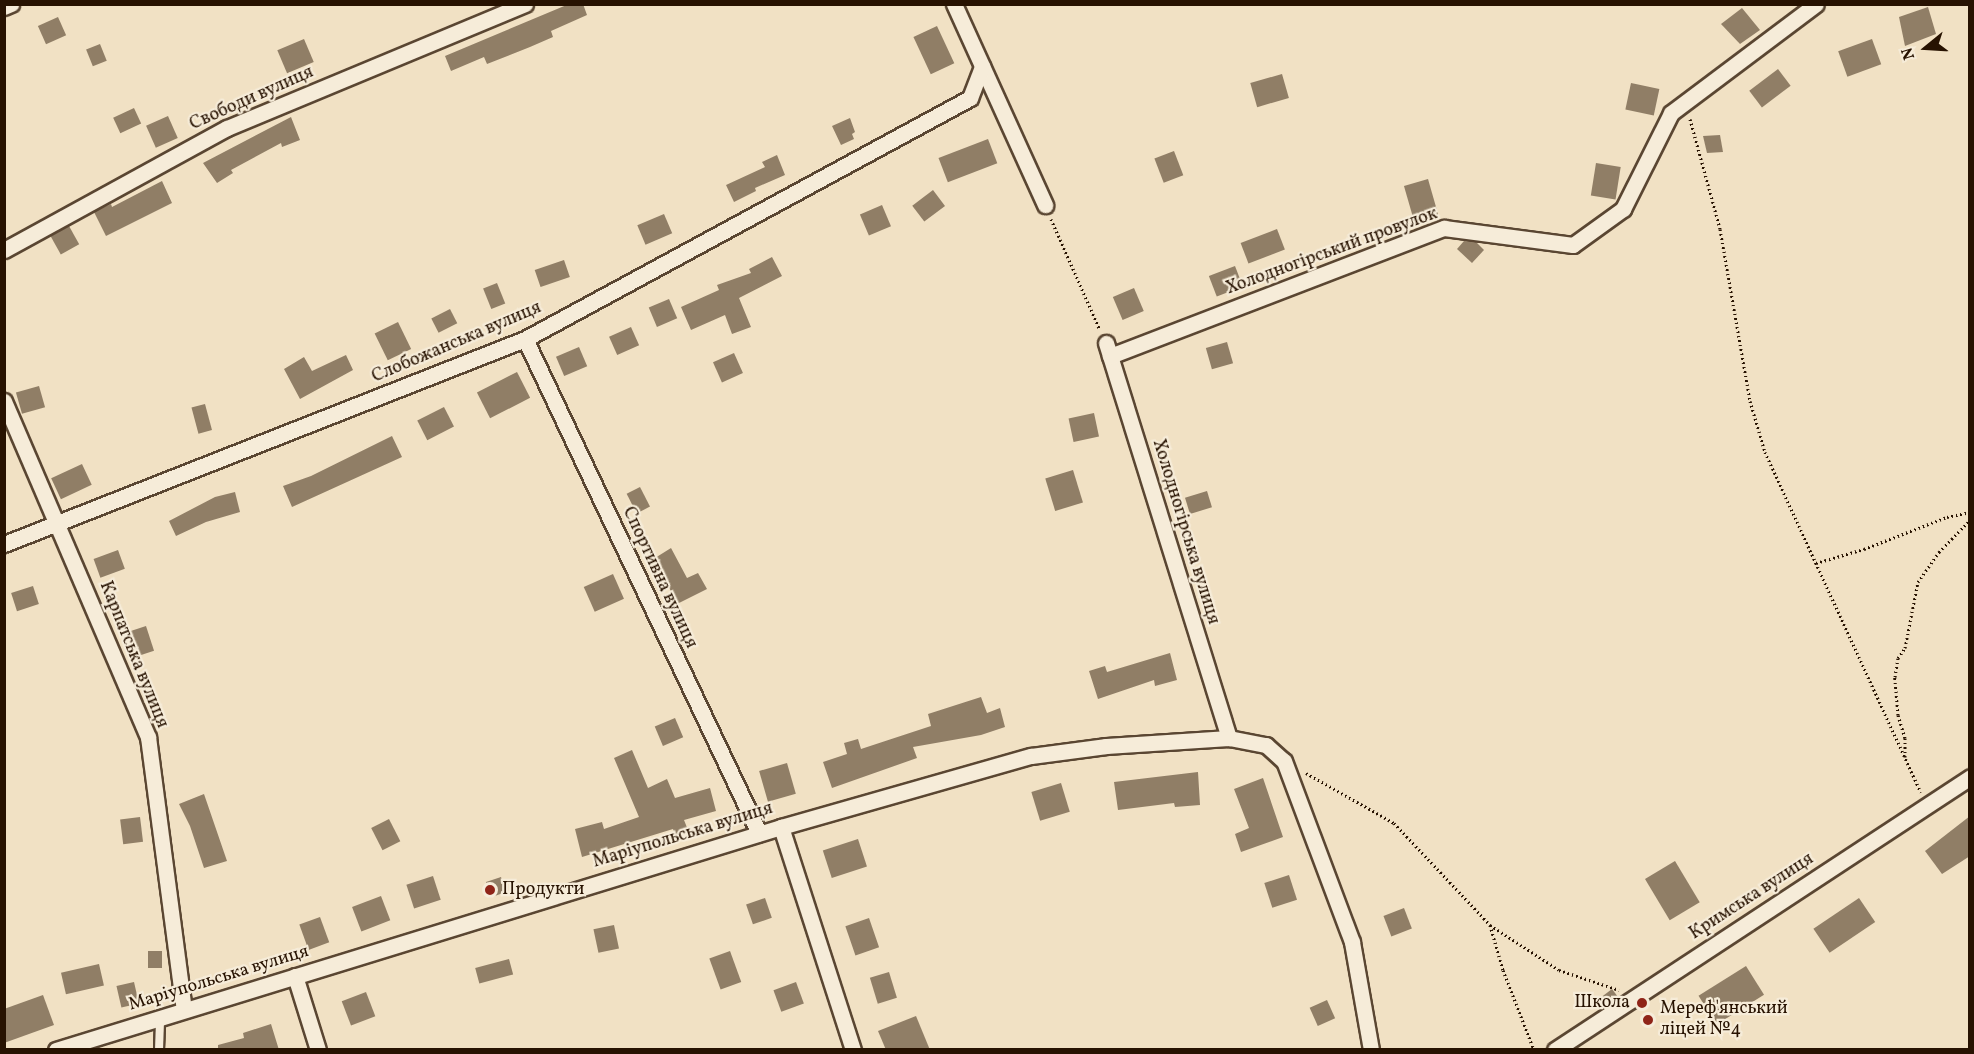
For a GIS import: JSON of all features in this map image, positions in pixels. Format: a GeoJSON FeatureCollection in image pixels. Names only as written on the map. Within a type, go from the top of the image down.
{"type":"FeatureCollection","features":[{"type":"Feature","properties":{"kind":"street"},"geometry":{"type":"LineString","coordinates":[[4,7],[11,4]]}},
{"type":"Feature","properties":{"kind":"street","name":"Свободи вулиця"},"geometry":{"type":"LineString","coordinates":[[4,250],[227,128],[525,4]]}},
{"type":"Feature","properties":{"kind":"street"},"geometry":{"type":"LineString","coordinates":[[954,4],[1045,205]]}},
{"type":"Feature","properties":{"kind":"street"},"geometry":{"type":"LineString","coordinates":[[1685,102],[1816,4]]}},
{"type":"Feature","properties":{"kind":"street","name":"Слобожанська вулиця"},"geometry":{"type":"LineString","coordinates":[[4,544],[58,525],[525,339],[970,98],[981,66]]}},
{"type":"Feature","properties":{"kind":"street","name":"Холодногірський провулок"},"geometry":{"type":"LineString","coordinates":[[1108,350],[1444,228],[1573,245],[1623,210],[1671,113],[1685,102]]}},
{"type":"Feature","properties":{"kind":"street","name":"Спортивна вулиця"},"geometry":{"type":"LineString","coordinates":[[525,339],[759,834]]}},
{"type":"Feature","properties":{"kind":"street","name":"Холодногірська вулиця"},"geometry":{"type":"LineString","coordinates":[[1108,350],[1229,738]]}},
{"type":"Feature","properties":{"kind":"street","name":"Карпатська вулиця"},"geometry":{"type":"LineString","coordinates":[[4,400],[148,736],[184,1010]]}},
{"type":"Feature","properties":{"kind":"street"},"geometry":{"type":"LineString","coordinates":[[1229,738],[1266,744],[1284,761],[1352,942],[1371,1050]]}},
{"type":"Feature","properties":{"kind":"street","name":"Маріупольська вулиця"},"geometry":{"type":"LineString","coordinates":[[56,1050],[781,827],[1030,756],[1106,746],[1229,738]]}},
{"type":"Feature","properties":{"kind":"street","name":"Кримська вулиця"},"geometry":{"type":"LineString","coordinates":[[1555,1050],[1970,777]]}},
{"type":"Feature","properties":{"kind":"street"},"geometry":{"type":"LineString","coordinates":[[781,827],[853,1050]]}},
{"type":"Feature","properties":{"kind":"street"},"geometry":{"type":"LineString","coordinates":[[295,976],[318,1050]]}},
{"type":"Feature","properties":{"kind":"lane"},"geometry":{"type":"LineString","coordinates":[[159,1050],[160,1017]]}},
{"type":"Feature","properties":{"kind":"path"},"geometry":{"type":"LineString","coordinates":[[1685,102],[1720,229],[1750,401],[1765,452],[1927,806]]}},
{"type":"Feature","properties":{"kind":"path"},"geometry":{"type":"LineString","coordinates":[[1045,205],[1108,350]]}},
{"type":"Feature","properties":{"kind":"path"},"geometry":{"type":"LineString","coordinates":[[1816,563],[1864,549],[1947,517],[1970,512]]}},
{"type":"Feature","properties":{"kind":"path"},"geometry":{"type":"LineString","coordinates":[[1905,758],[1905,738],[1898,715],[1895,677],[1898,658],[1905,648],[1918,582],[1939,552],[1970,520]]}},
{"type":"Feature","properties":{"kind":"path"},"geometry":{"type":"LineString","coordinates":[[1284,761],[1394,823],[1490,925],[1559,970],[1637,996]]}},
{"type":"Feature","properties":{"kind":"path"},"geometry":{"type":"LineString","coordinates":[[1490,925],[1503,970],[1534,1050]]}},
{"type":"Feature","properties":{"kind":"building"},"geometry":{"type":"Polygon","coordinates":[[[569,4],[583,4],[587,15],[551,31],[553,37],[530,47],[487,64],[484,57],[451,71],[445,56],[569,4]]]}},
{"type":"Feature","properties":{"kind":"building"},"geometry":{"type":"Polygon","coordinates":[[[1928,7],[1936,34],[1905,46],[1899,17],[1928,7]]]}},
{"type":"Feature","properties":{"kind":"building"},"geometry":{"type":"Polygon","coordinates":[[[1742,8],[1760,30],[1740,44],[1721,24],[1742,8]]]}},
{"type":"Feature","properties":{"kind":"building"},"geometry":{"type":"Polygon","coordinates":[[[58,17],[66,35],[46,44],[38,26],[58,17]]]}},
{"type":"Feature","properties":{"kind":"building"},"geometry":{"type":"Polygon","coordinates":[[[937,26],[954,63],[931,74],[913,37],[937,26]]]}},
{"type":"Feature","properties":{"kind":"building"},"geometry":{"type":"Polygon","coordinates":[[[304,39],[314,62],[287,73],[277,50],[304,39]]]}},
{"type":"Feature","properties":{"kind":"building"},"geometry":{"type":"Polygon","coordinates":[[[1872,39],[1881,64],[1847,77],[1838,51],[1872,39]]]}},
{"type":"Feature","properties":{"kind":"building"},"geometry":{"type":"Polygon","coordinates":[[[100,44],[107,61],[93,66],[86,50],[100,44]]]}},
{"type":"Feature","properties":{"kind":"building"},"geometry":{"type":"Polygon","coordinates":[[[1778,69],[1791,86],[1762,107],[1749,91],[1778,69]]]}},
{"type":"Feature","properties":{"kind":"building"},"geometry":{"type":"Polygon","coordinates":[[[1282,74],[1289,98],[1257,107],[1250,83],[1282,74]]]}},
{"type":"Feature","properties":{"kind":"building"},"geometry":{"type":"Polygon","coordinates":[[[1631,83],[1659,89],[1654,115],[1625,109],[1631,83]]]}},
{"type":"Feature","properties":{"kind":"building"},"geometry":{"type":"Polygon","coordinates":[[[134,108],[141,123],[120,133],[113,118],[134,108]]]}},
{"type":"Feature","properties":{"kind":"building"},"geometry":{"type":"Polygon","coordinates":[[[168,116],[178,138],[156,148],[146,126],[168,116]]]}},
{"type":"Feature","properties":{"kind":"building"},"geometry":{"type":"Polygon","coordinates":[[[291,117],[300,140],[282,147],[281,143],[231,170],[233,173],[217,183],[203,163],[291,117]]]}},
{"type":"Feature","properties":{"kind":"building"},"geometry":{"type":"Polygon","coordinates":[[[850,118],[855,132],[852,134],[854,139],[841,145],[832,126],[850,118]]]}},
{"type":"Feature","properties":{"kind":"building"},"geometry":{"type":"Polygon","coordinates":[[[1720,135],[1723,152],[1707,153],[1703,136],[1720,135]]]}},
{"type":"Feature","properties":{"kind":"building"},"geometry":{"type":"Polygon","coordinates":[[[988,139],[997,163],[948,182],[939,158],[988,139]]]}},
{"type":"Feature","properties":{"kind":"building"},"geometry":{"type":"Polygon","coordinates":[[[1174,151],[1183,175],[1164,183],[1154,159],[1174,151]]]}},
{"type":"Feature","properties":{"kind":"building"},"geometry":{"type":"Polygon","coordinates":[[[777,155],[785,175],[755,188],[756,191],[734,202],[726,185],[765,167],[762,162],[777,155]]]}},
{"type":"Feature","properties":{"kind":"building"},"geometry":{"type":"Polygon","coordinates":[[[1596,163],[1621,167],[1616,200],[1591,196],[1596,163]]]}},
{"type":"Feature","properties":{"kind":"building"},"geometry":{"type":"Polygon","coordinates":[[[1428,179],[1439,218],[1415,225],[1404,186],[1428,179]]]}},
{"type":"Feature","properties":{"kind":"building"},"geometry":{"type":"Polygon","coordinates":[[[162,181],[172,203],[106,236],[94,212],[111,204],[112,207],[162,181]]]}},
{"type":"Feature","properties":{"kind":"building"},"geometry":{"type":"Polygon","coordinates":[[[933,190],[945,206],[924,222],[912,206],[933,190]]]}},
{"type":"Feature","properties":{"kind":"building"},"geometry":{"type":"Polygon","coordinates":[[[882,205],[891,226],[869,236],[860,214],[882,205]]]}},
{"type":"Feature","properties":{"kind":"building"},"geometry":{"type":"Polygon","coordinates":[[[664,214],[672,233],[646,245],[637,225],[664,214]]]}},
{"type":"Feature","properties":{"kind":"building"},"geometry":{"type":"Polygon","coordinates":[[[69,226],[79,244],[61,255],[51,236],[69,226]]]}},
{"type":"Feature","properties":{"kind":"building"},"geometry":{"type":"Polygon","coordinates":[[[1277,229],[1285,250],[1248,264],[1241,243],[1277,229]]]}},
{"type":"Feature","properties":{"kind":"building"},"geometry":{"type":"Polygon","coordinates":[[[1464,241],[1476,242],[1484,250],[1472,263],[1457,249],[1464,241]]]}},
{"type":"Feature","properties":{"kind":"building"},"geometry":{"type":"Polygon","coordinates":[[[772,257],[782,276],[739,298],[751,327],[732,334],[725,315],[691,330],[681,307],[719,290],[717,285],[751,273],[749,269],[772,257]]]}},
{"type":"Feature","properties":{"kind":"building"},"geometry":{"type":"Polygon","coordinates":[[[564,260],[570,277],[541,287],[535,270],[564,260]]]}},
{"type":"Feature","properties":{"kind":"building"},"geometry":{"type":"Polygon","coordinates":[[[1235,266],[1243,287],[1217,297],[1209,276],[1235,266]]]}},
{"type":"Feature","properties":{"kind":"building"},"geometry":{"type":"Polygon","coordinates":[[[497,283],[505,303],[491,309],[483,289],[497,283]]]}},
{"type":"Feature","properties":{"kind":"building"},"geometry":{"type":"Polygon","coordinates":[[[1134,288],[1144,311],[1123,320],[1113,297],[1134,288]]]}},
{"type":"Feature","properties":{"kind":"building"},"geometry":{"type":"Polygon","coordinates":[[[669,299],[677,318],[657,327],[649,308],[669,299]]]}},
{"type":"Feature","properties":{"kind":"building"},"geometry":{"type":"Polygon","coordinates":[[[450,309],[457,323],[439,333],[431,319],[450,309]]]}},
{"type":"Feature","properties":{"kind":"building"},"geometry":{"type":"Polygon","coordinates":[[[398,322],[411,349],[388,360],[375,333],[398,322]]]}},
{"type":"Feature","properties":{"kind":"building"},"geometry":{"type":"Polygon","coordinates":[[[631,327],[639,345],[617,355],[609,337],[631,327]]]}},
{"type":"Feature","properties":{"kind":"building"},"geometry":{"type":"Polygon","coordinates":[[[1227,342],[1233,363],[1212,369],[1206,348],[1227,342]]]}},
{"type":"Feature","properties":{"kind":"building"},"geometry":{"type":"Polygon","coordinates":[[[579,347],[587,366],[564,376],[556,357],[579,347]]]}},
{"type":"Feature","properties":{"kind":"building"},"geometry":{"type":"Polygon","coordinates":[[[734,353],[743,373],[722,382],[713,362],[734,353]]]}},
{"type":"Feature","properties":{"kind":"building"},"geometry":{"type":"Polygon","coordinates":[[[346,355],[353,370],[300,399],[284,369],[304,357],[312,371],[346,355]]]}},
{"type":"Feature","properties":{"kind":"building"},"geometry":{"type":"Polygon","coordinates":[[[517,372],[530,398],[490,418],[477,392],[517,372]]]}},
{"type":"Feature","properties":{"kind":"building"},"geometry":{"type":"Polygon","coordinates":[[[39,386],[45,407],[22,414],[16,393],[39,386]]]}},
{"type":"Feature","properties":{"kind":"building"},"geometry":{"type":"Polygon","coordinates":[[[205,404],[212,430],[198,434],[191,408],[205,404]]]}},
{"type":"Feature","properties":{"kind":"building"},"geometry":{"type":"Polygon","coordinates":[[[444,407],[454,427],[427,440],[417,421],[444,407]]]}},
{"type":"Feature","properties":{"kind":"building"},"geometry":{"type":"Polygon","coordinates":[[[1094,413],[1099,436],[1074,442],[1069,418],[1094,413]]]}},
{"type":"Feature","properties":{"kind":"building"},"geometry":{"type":"Polygon","coordinates":[[[392,436],[402,457],[292,507],[283,486],[311,476],[392,436]]]}},
{"type":"Feature","properties":{"kind":"building"},"geometry":{"type":"Polygon","coordinates":[[[82,464],[92,485],[61,499],[51,478],[82,464]]]}},
{"type":"Feature","properties":{"kind":"building"},"geometry":{"type":"Polygon","coordinates":[[[1073,470],[1083,503],[1055,511],[1045,478],[1073,470]]]}},
{"type":"Feature","properties":{"kind":"building"},"geometry":{"type":"Polygon","coordinates":[[[640,487],[650,507],[637,513],[627,494],[640,487]]]}},
{"type":"Feature","properties":{"kind":"building"},"geometry":{"type":"Polygon","coordinates":[[[1207,491],[1212,507],[1190,514],[1185,498],[1207,491]]]}},
{"type":"Feature","properties":{"kind":"building"},"geometry":{"type":"Polygon","coordinates":[[[235,492],[240,512],[206,522],[176,536],[169,521],[215,497],[235,492]]]}},
{"type":"Feature","properties":{"kind":"building"},"geometry":{"type":"Polygon","coordinates":[[[671,548],[687,578],[698,573],[707,589],[677,604],[655,558],[671,548]]]}},
{"type":"Feature","properties":{"kind":"building"},"geometry":{"type":"Polygon","coordinates":[[[118,550],[125,569],[100,578],[94,559],[118,550]]]}},
{"type":"Feature","properties":{"kind":"building"},"geometry":{"type":"Polygon","coordinates":[[[613,574],[624,599],[595,612],[584,587],[613,574]]]}},
{"type":"Feature","properties":{"kind":"building"},"geometry":{"type":"Polygon","coordinates":[[[33,586],[39,604],[17,611],[11,593],[33,586]]]}},
{"type":"Feature","properties":{"kind":"building"},"geometry":{"type":"Polygon","coordinates":[[[146,626],[154,651],[131,658],[123,633],[146,626]]]}},
{"type":"Feature","properties":{"kind":"building"},"geometry":{"type":"Polygon","coordinates":[[[1170,653],[1177,680],[1155,686],[1154,680],[1098,699],[1089,671],[1105,666],[1107,672],[1170,653]]]}},
{"type":"Feature","properties":{"kind":"building"},"geometry":{"type":"Polygon","coordinates":[[[981,697],[987,713],[1000,708],[1005,727],[981,735],[913,747],[917,758],[832,788],[823,762],[847,754],[844,743],[858,739],[861,749],[931,726],[928,714],[981,697]]]}},
{"type":"Feature","properties":{"kind":"building"},"geometry":{"type":"Polygon","coordinates":[[[675,718],[683,737],[663,746],[655,727],[675,718]]]}},
{"type":"Feature","properties":{"kind":"building"},"geometry":{"type":"Polygon","coordinates":[[[632,750],[648,788],[667,779],[675,798],[710,788],[716,811],[684,820],[690,835],[677,840],[673,829],[582,857],[575,829],[602,822],[604,829],[639,817],[614,758],[632,750]]]}},
{"type":"Feature","properties":{"kind":"building"},"geometry":{"type":"Polygon","coordinates":[[[787,763],[796,794],[768,802],[759,771],[787,763]]]}},
{"type":"Feature","properties":{"kind":"building"},"geometry":{"type":"Polygon","coordinates":[[[1198,772],[1200,805],[1175,807],[1174,803],[1118,810],[1114,782],[1198,772]]]}},
{"type":"Feature","properties":{"kind":"building"},"geometry":{"type":"Polygon","coordinates":[[[1263,778],[1283,837],[1241,852],[1235,834],[1249,828],[1234,789],[1263,778]]]}},
{"type":"Feature","properties":{"kind":"building"},"geometry":{"type":"Polygon","coordinates":[[[1061,783],[1070,812],[1040,821],[1031,792],[1061,783]]]}},
{"type":"Feature","properties":{"kind":"building"},"geometry":{"type":"Polygon","coordinates":[[[204,794],[227,861],[204,868],[190,826],[179,804],[204,794]]]}},
{"type":"Feature","properties":{"kind":"building"},"geometry":{"type":"Polygon","coordinates":[[[1970,816],[1970,856],[1942,874],[1925,851],[1970,816]]]}},
{"type":"Feature","properties":{"kind":"building"},"geometry":{"type":"Polygon","coordinates":[[[140,817],[143,842],[123,844],[120,819],[140,817]]]}},
{"type":"Feature","properties":{"kind":"building"},"geometry":{"type":"Polygon","coordinates":[[[389,819],[400,841],[383,850],[371,828],[389,819]]]}},
{"type":"Feature","properties":{"kind":"building"},"geometry":{"type":"Polygon","coordinates":[[[858,839],[867,867],[832,878],[823,850],[858,839]]]}},
{"type":"Feature","properties":{"kind":"building"},"geometry":{"type":"Polygon","coordinates":[[[1675,861],[1700,902],[1670,920],[1645,879],[1675,861]]]}},
{"type":"Feature","properties":{"kind":"building"},"geometry":{"type":"Polygon","coordinates":[[[1289,875],[1297,900],[1272,908],[1264,883],[1289,875]]]}},
{"type":"Feature","properties":{"kind":"building"},"geometry":{"type":"Polygon","coordinates":[[[433,876],[441,900],[414,908],[406,885],[433,876]]]}},
{"type":"Feature","properties":{"kind":"building"},"geometry":{"type":"Polygon","coordinates":[[[501,877],[506,892],[489,898],[486,882],[501,877]]]}},
{"type":"Feature","properties":{"kind":"building"},"geometry":{"type":"Polygon","coordinates":[[[381,896],[390,920],[361,931],[352,907],[381,896]]]}},
{"type":"Feature","properties":{"kind":"building"},"geometry":{"type":"Polygon","coordinates":[[[765,898],[772,918],[753,924],[746,905],[765,898]]]}},
{"type":"Feature","properties":{"kind":"building"},"geometry":{"type":"Polygon","coordinates":[[[1859,898],[1875,922],[1830,953],[1813,929],[1859,898]]]}},
{"type":"Feature","properties":{"kind":"building"},"geometry":{"type":"Polygon","coordinates":[[[1404,908],[1412,929],[1391,936],[1383,916],[1404,908]]]}},
{"type":"Feature","properties":{"kind":"building"},"geometry":{"type":"Polygon","coordinates":[[[320,917],[329,942],[309,950],[299,925],[320,917]]]}},
{"type":"Feature","properties":{"kind":"building"},"geometry":{"type":"Polygon","coordinates":[[[869,918],[879,947],[855,955],[845,926],[869,918]]]}},
{"type":"Feature","properties":{"kind":"building"},"geometry":{"type":"Polygon","coordinates":[[[614,925],[619,948],[598,953],[593,929],[614,925]]]}},
{"type":"Feature","properties":{"kind":"building"},"geometry":{"type":"Polygon","coordinates":[[[148,951],[162,951],[162,968],[148,968],[148,951]]]}},
{"type":"Feature","properties":{"kind":"building"},"geometry":{"type":"Polygon","coordinates":[[[730,951],[741,982],[721,990],[709,959],[730,951]]]}},
{"type":"Feature","properties":{"kind":"building"},"geometry":{"type":"Polygon","coordinates":[[[509,959],[513,974],[479,984],[475,968],[509,959]]]}},
{"type":"Feature","properties":{"kind":"building"},"geometry":{"type":"Polygon","coordinates":[[[99,964],[104,985],[66,994],[61,973],[99,964]]]}},
{"type":"Feature","properties":{"kind":"building"},"geometry":{"type":"Polygon","coordinates":[[[1746,966],[1764,995],[1717,1025],[1699,996],[1746,966]]]}},
{"type":"Feature","properties":{"kind":"building"},"geometry":{"type":"Polygon","coordinates":[[[889,972],[897,998],[878,1004],[870,978],[889,972]]]}},
{"type":"Feature","properties":{"kind":"building"},"geometry":{"type":"Polygon","coordinates":[[[134,982],[139,1003],[121,1007],[116,986],[134,982]]]}},
{"type":"Feature","properties":{"kind":"building"},"geometry":{"type":"Polygon","coordinates":[[[796,982],[804,1004],[781,1012],[773,990],[796,982]]]}},
{"type":"Feature","properties":{"kind":"building"},"geometry":{"type":"Polygon","coordinates":[[[1612,989],[1618,997],[1601,1010],[1595,1002],[1612,989]]]}},
{"type":"Feature","properties":{"kind":"building"},"geometry":{"type":"Polygon","coordinates":[[[366,992],[375,1016],[351,1026],[342,1001],[366,992]]]}},
{"type":"Feature","properties":{"kind":"building"},"geometry":{"type":"Polygon","coordinates":[[[43,995],[54,1025],[4,1043],[4,1009],[43,995]]]}},
{"type":"Feature","properties":{"kind":"building"},"geometry":{"type":"Polygon","coordinates":[[[1327,1000],[1335,1018],[1318,1026],[1310,1008],[1327,1000]]]}},
{"type":"Feature","properties":{"kind":"building"},"geometry":{"type":"Polygon","coordinates":[[[916,1016],[930,1050],[886,1050],[878,1031],[916,1016]]]}},
{"type":"Feature","properties":{"kind":"building"},"geometry":{"type":"Polygon","coordinates":[[[271,1024],[279,1050],[218,1050],[218,1045],[244,1038],[243,1033],[271,1024]]]}},
{"type":"Feature","properties":{"kind":"place","name":"Продукти"},"geometry":{"type":"Point","coordinates":[490,890]}},
{"type":"Feature","properties":{"kind":"place","name":"Школа"},"geometry":{"type":"Point","coordinates":[1642,1003]}},
{"type":"Feature","properties":{"kind":"place","name":"Мереф'янський ліцей №4"},"geometry":{"type":"Point","coordinates":[1648,1020]}}]}
